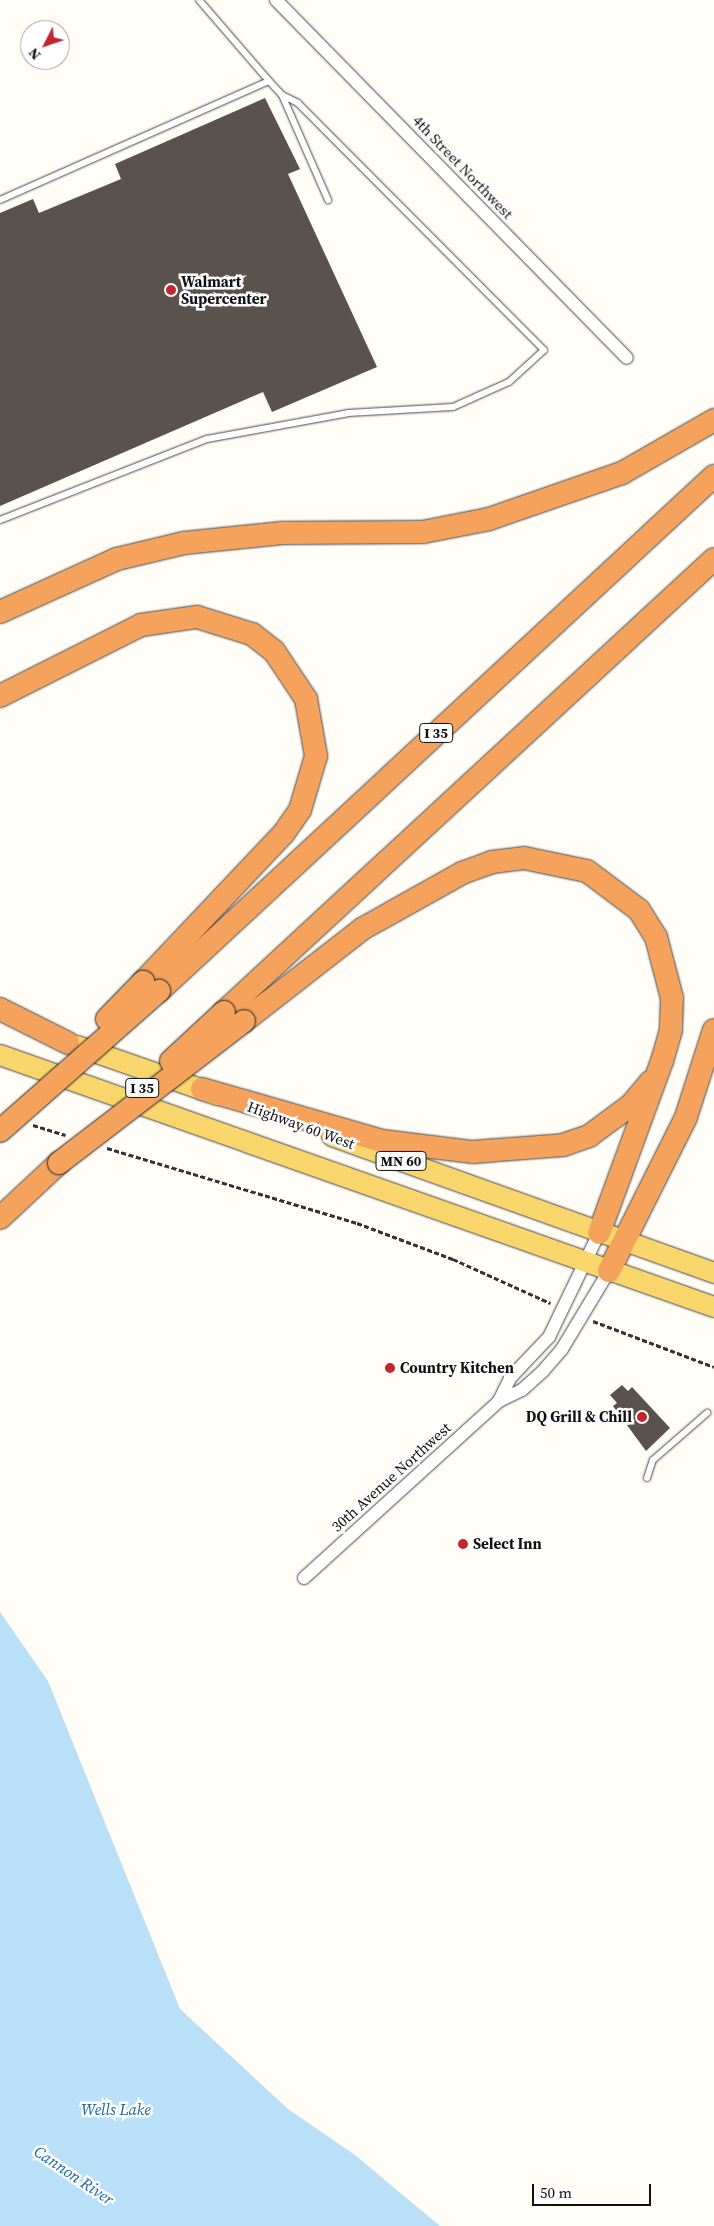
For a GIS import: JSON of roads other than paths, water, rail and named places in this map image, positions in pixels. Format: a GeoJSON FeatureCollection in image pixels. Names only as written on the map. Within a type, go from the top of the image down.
{"type":"FeatureCollection","features":[{"type":"Feature","properties":{"kind":"highway"},"geometry":{"type":"LineString","coordinates":[[0,612],[117,559],[184,543],[282,533],[423,532],[489,519],[622,473],[714,420]]}},
{"type":"Feature","properties":{"kind":"highway","name":"I 35"},"geometry":{"type":"LineString","coordinates":[[151,987],[714,476]]}},
{"type":"Feature","properties":{"kind":"highway","name":"I 35"},"geometry":{"type":"LineString","coordinates":[[0,1218],[714,559]]}},
{"type":"Feature","properties":{"kind":"highway"},"geometry":{"type":"LineString","coordinates":[[0,696],[141,625],[197,616],[234,627],[274,651],[306,699],[316,756],[300,810],[271,848],[151,987],[0,1130]]}},
{"type":"Feature","properties":{"kind":"highway"},"geometry":{"type":"LineString","coordinates":[[59,1163],[362,929],[410,899],[492,862],[556,861],[587,871],[616,888],[639,910],[656,937],[672,998],[671,1030],[662,1062],[599,1233]]}},
{"type":"Feature","properties":{"kind":"highway"},"geometry":{"type":"LineString","coordinates":[[0,1009],[68,1043]]}},
{"type":"Feature","properties":{"kind":"highway"},"geometry":{"type":"LineString","coordinates":[[608,1271],[686,1117],[714,1030]]}},
{"type":"Feature","properties":{"kind":"highway"},"geometry":{"type":"LineString","coordinates":[[202,1090],[382,1141],[428,1150],[518,1151],[563,1145],[612,1122],[643,1092],[662,1062]]}},
{"type":"Feature","properties":{"kind":"main road","name":"Highway 60 West"},"geometry":{"type":"LineString","coordinates":[[0,1019],[622,1242],[714,1273]]}},
{"type":"Feature","properties":{"kind":"main road","name":"MN 60"},"geometry":{"type":"LineString","coordinates":[[0,1055],[584,1263],[714,1307]]}},
{"type":"Feature","properties":{"kind":"street","name":"4th Street Northwest"},"geometry":{"type":"LineString","coordinates":[[276,0],[627,358]]}},
{"type":"Feature","properties":{"kind":"street","name":"30th Avenue Northwest"},"geometry":{"type":"LineString","coordinates":[[499,1401],[510,1378],[549,1337],[599,1233]]}},
{"type":"Feature","properties":{"kind":"street","name":"30th Avenue Northwest"},"geometry":{"type":"LineString","coordinates":[[304,1578],[499,1401],[522,1390],[543,1370],[583,1317],[608,1271]]}},
{"type":"Feature","properties":{"kind":"lane"},"geometry":{"type":"LineString","coordinates":[[199,0],[282,95],[328,200]]}},
{"type":"Feature","properties":{"kind":"lane"},"geometry":{"type":"LineString","coordinates":[[0,200],[269,81]]}},
{"type":"Feature","properties":{"kind":"lane"},"geometry":{"type":"LineString","coordinates":[[0,520],[207,439],[348,413],[453,407],[509,382],[544,350],[298,103],[282,95]]}},
{"type":"Feature","properties":{"kind":"lane"},"geometry":{"type":"LineString","coordinates":[[647,1478],[653,1460],[707,1413]]}},
{"type":"Feature","properties":{"kind":"water","name":"Wells Lake"},"geometry":{"type":"Polygon","coordinates":[[[0,1612],[48,1681],[180,2009],[288,2109],[355,2155],[440,2226],[0,2226],[0,1612]]]}},
{"type":"Feature","properties":{"kind":"place","name":"Walmart Supercenter"},"geometry":{"type":"Point","coordinates":[171,290]}},
{"type":"Feature","properties":{"kind":"place","name":"Country Kitchen"},"geometry":{"type":"Point","coordinates":[390,1368]}},
{"type":"Feature","properties":{"kind":"place","name":"DQ Grill & Chill"},"geometry":{"type":"Point","coordinates":[642,1417]}},
{"type":"Feature","properties":{"kind":"place","name":"Select Inn"},"geometry":{"type":"Point","coordinates":[463,1544]}},
{"type":"Feature","properties":{"kind":"water label","name":"Cannon River"},"geometry":{"type":"Point","coordinates":[74,2175]}}]}
